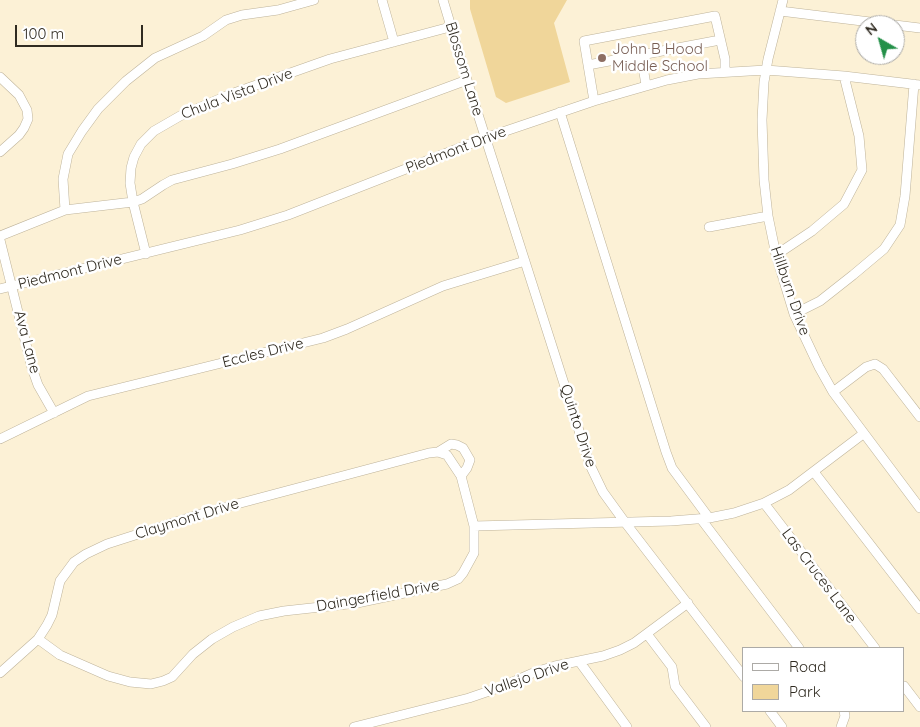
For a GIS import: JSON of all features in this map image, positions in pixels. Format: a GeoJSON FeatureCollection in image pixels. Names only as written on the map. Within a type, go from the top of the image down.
{"type":"FeatureCollection","features":[{"type":"Feature","properties":{"kind":"street"},"geometry":{"type":"LineString","coordinates":[[65,210],[63,179],[68,154],[98,109],[126,81],[155,58],[203,36],[226,20],[242,14],[284,9],[314,0]]}},
{"type":"Feature","properties":{"kind":"street"},"geometry":{"type":"LineString","coordinates":[[382,0],[394,42]]}},
{"type":"Feature","properties":{"kind":"street","name":"Blossom Lane"},"geometry":{"type":"LineString","coordinates":[[443,0],[485,138]]}},
{"type":"Feature","properties":{"kind":"street","name":"Hillburn Drive"},"geometry":{"type":"LineString","coordinates":[[784,0],[766,70],[763,97],[762,148],[768,216],[776,255],[794,314],[833,392],[920,508]]}},
{"type":"Feature","properties":{"kind":"street"},"geometry":{"type":"LineString","coordinates":[[780,11],[920,28]]}},
{"type":"Feature","properties":{"kind":"street"},"geometry":{"type":"LineString","coordinates":[[594,101],[584,41],[715,16],[725,71]]}},
{"type":"Feature","properties":{"kind":"street","name":"Chula Vista Drive"},"geometry":{"type":"LineString","coordinates":[[146,254],[130,183],[134,157],[141,144],[154,131],[166,123],[231,94],[330,59],[450,27]]}},
{"type":"Feature","properties":{"kind":"street"},"geometry":{"type":"LineString","coordinates":[[588,65],[720,40]]}},
{"type":"Feature","properties":{"kind":"street"},"geometry":{"type":"LineString","coordinates":[[641,56],[646,85]]}},
{"type":"Feature","properties":{"kind":"street","name":"Piedmont Drive"},"geometry":{"type":"LineString","coordinates":[[0,289],[240,230],[288,215],[485,138],[646,85],[698,74],[766,70],[844,76],[917,85]]}},
{"type":"Feature","properties":{"kind":"street"},"geometry":{"type":"LineString","coordinates":[[0,76],[19,95],[27,110],[28,119],[19,135],[0,152]]}},
{"type":"Feature","properties":{"kind":"street"},"geometry":{"type":"LineString","coordinates":[[776,255],[812,231],[844,204],[862,170],[859,136],[844,76]]}},
{"type":"Feature","properties":{"kind":"street"},"geometry":{"type":"LineString","coordinates":[[0,236],[65,210],[133,202],[172,180],[232,164],[280,148],[467,80]]}},
{"type":"Feature","properties":{"kind":"street"},"geometry":{"type":"LineString","coordinates":[[794,314],[820,301],[884,249],[900,225],[917,85]]}},
{"type":"Feature","properties":{"kind":"street"},"geometry":{"type":"LineString","coordinates":[[560,112],[672,468],[705,519],[798,647]]}},
{"type":"Feature","properties":{"kind":"street","name":"Quinto Drive"},"geometry":{"type":"LineString","coordinates":[[485,138],[590,465],[603,492],[624,521],[742,673]]}},
{"type":"Feature","properties":{"kind":"street"},"geometry":{"type":"LineString","coordinates":[[710,227],[768,216]]}},
{"type":"Feature","properties":{"kind":"street","name":"Ava Lane"},"geometry":{"type":"LineString","coordinates":[[0,240],[32,368],[38,385],[54,413]]}},
{"type":"Feature","properties":{"kind":"street","name":"Eccles Drive"},"geometry":{"type":"LineString","coordinates":[[0,439],[88,396],[323,338],[347,330],[443,286],[525,261]]}},
{"type":"Feature","properties":{"kind":"street"},"geometry":{"type":"LineString","coordinates":[[833,392],[866,367],[875,364],[883,368],[920,417]]}},
{"type":"Feature","properties":{"kind":"street"},"geometry":{"type":"LineString","coordinates":[[474,526],[705,519],[734,513],[764,503],[789,490],[863,434]]}},
{"type":"Feature","properties":{"kind":"street","name":"Claymont Drive"},"geometry":{"type":"LineString","coordinates":[[0,673],[38,640],[52,615],[60,582],[74,562],[107,544],[207,512],[420,455],[438,452],[451,444],[463,448],[470,460],[461,476]]}},
{"type":"Feature","properties":{"kind":"street","name":"Claymont Drive"},"geometry":{"type":"LineString","coordinates":[[438,452],[447,455],[451,459],[461,476],[474,526]]}},
{"type":"Feature","properties":{"kind":"street"},"geometry":{"type":"LineString","coordinates":[[814,472],[920,609]]}},
{"type":"Feature","properties":{"kind":"street","name":"Las Cruces Lane"},"geometry":{"type":"LineString","coordinates":[[764,503],[874,647]]}},
{"type":"Feature","properties":{"kind":"street","name":"Daingerfield Drive"},"geometry":{"type":"LineString","coordinates":[[38,640],[60,655],[108,676],[140,684],[163,681],[172,676],[193,654],[212,639],[232,627],[259,616],[371,600],[438,587],[458,579],[469,565],[474,553],[474,526]]}},
{"type":"Feature","properties":{"kind":"street","name":"Vallejo Drive"},"geometry":{"type":"LineString","coordinates":[[354,727],[469,698],[502,687],[535,672],[603,656],[620,650],[647,634],[688,604]]}},
{"type":"Feature","properties":{"kind":"street"},"geometry":{"type":"LineString","coordinates":[[647,634],[672,667],[675,686],[706,727]]}},
{"type":"Feature","properties":{"kind":"street"},"geometry":{"type":"LineString","coordinates":[[579,661],[627,727]]}},
{"type":"Feature","properties":{"kind":"street"},"geometry":{"type":"LineString","coordinates":[[905,687],[920,707]]}},
{"type":"Feature","properties":{"kind":"street"},"geometry":{"type":"LineString","coordinates":[[771,712],[782,727]]}},
{"type":"Feature","properties":{"kind":"street"},"geometry":{"type":"LineString","coordinates":[[841,727],[845,716],[844,712]]}},
{"type":"Feature","properties":{"kind":"green space"},"geometry":{"type":"Polygon","coordinates":[[[470,0],[567,0],[554,23],[570,82],[506,103],[496,97],[470,9],[470,0]]]}},
{"type":"Feature","properties":{"kind":"place","name":"John B Hood Middle School"},"geometry":{"type":"Point","coordinates":[602,58]}}]}
